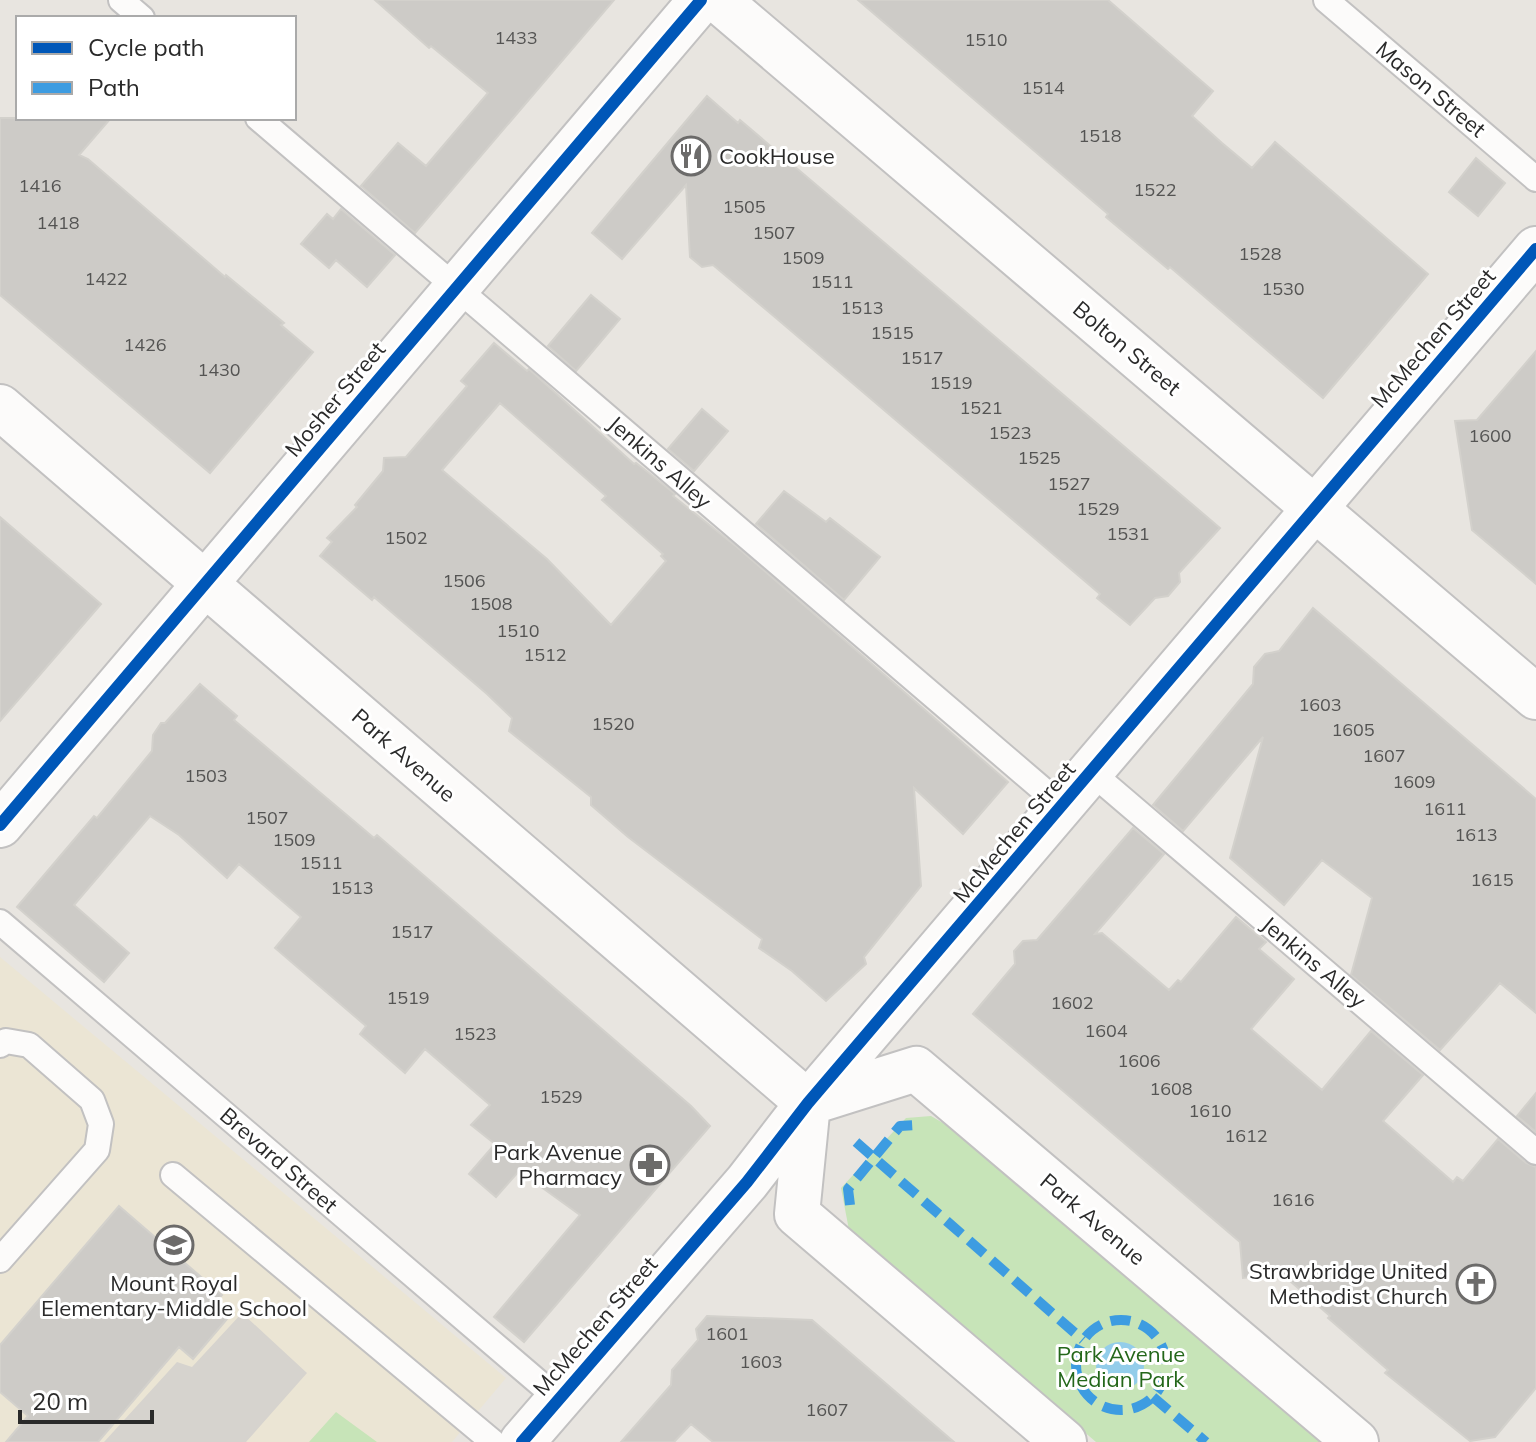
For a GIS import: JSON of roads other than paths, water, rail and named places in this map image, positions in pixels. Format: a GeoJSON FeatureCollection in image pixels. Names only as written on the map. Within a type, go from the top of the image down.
{"type":"FeatureCollection","features":[{"type":"Feature","properties":{"kind":"street","name":"Mosher Street"},"geometry":{"type":"LineString","coordinates":[[0,825],[701,0]]}},
{"type":"Feature","properties":{"kind":"street","name":"Bolton Street"},"geometry":{"type":"LineString","coordinates":[[718,0],[1536,697]]}},
{"type":"Feature","properties":{"kind":"street","name":"McMechen Street"},"geometry":{"type":"LineString","coordinates":[[521,1440],[747,1182],[808,1103],[1536,249]]}},
{"type":"Feature","properties":{"kind":"street","name":"Park Avenue"},"geometry":{"type":"LineString","coordinates":[[0,407],[808,1103],[916,1069],[1356,1442]]}},
{"type":"Feature","properties":{"kind":"street"},"geometry":{"type":"LineString","coordinates":[[808,1103],[797,1214],[1064,1442]]}},
{"type":"Feature","properties":{"kind":"lane"},"geometry":{"type":"LineString","coordinates":[[121,0],[140,16]]}},
{"type":"Feature","properties":{"kind":"lane","name":"Mason Street"},"geometry":{"type":"LineString","coordinates":[[1326,0],[1536,179]]}},
{"type":"Feature","properties":{"kind":"lane","name":"Jenkins Alley"},"geometry":{"type":"LineString","coordinates":[[260,120],[1062,806]]}},
{"type":"Feature","properties":{"kind":"lane","name":"Jenkins Alley"},"geometry":{"type":"LineString","coordinates":[[1091,772],[1536,1152]]}},
{"type":"Feature","properties":{"kind":"lane","name":"Brevard Street"},"geometry":{"type":"LineString","coordinates":[[0,922],[558,1399]]}},
{"type":"Feature","properties":{"kind":"lane"},"geometry":{"type":"LineString","coordinates":[[0,1045],[6,1041],[29,1045],[92,1100],[101,1124],[97,1150],[0,1260]]}},
{"type":"Feature","properties":{"kind":"lane"},"geometry":{"type":"LineString","coordinates":[[173,1175],[521,1440]]}},
{"type":"Feature","properties":{"kind":"water"},"geometry":{"type":"Polygon","coordinates":[[[1120,1342],[1137,1349],[1144,1366],[1137,1383],[1120,1390],[1103,1383],[1096,1366],[1103,1349],[1120,1342]]]}},
{"type":"Feature","properties":{"kind":"place","name":"CookHouse"},"geometry":{"type":"Point","coordinates":[691,156]}},
{"type":"Feature","properties":{"kind":"place","name":"Park Avenue Pharmacy"},"geometry":{"type":"Point","coordinates":[650,1165]}},
{"type":"Feature","properties":{"kind":"place","name":"Mount Royal Elementary-Middle School"},"geometry":{"type":"Point","coordinates":[174,1245]}},
{"type":"Feature","properties":{"kind":"place","name":"Strawbridge United Methodist Church"},"geometry":{"type":"Point","coordinates":[1476,1284]}},
{"type":"Feature","properties":{"kind":"park label","name":"Park Avenue Median Park"},"geometry":{"type":"Point","coordinates":[1121,1366]}}]}
